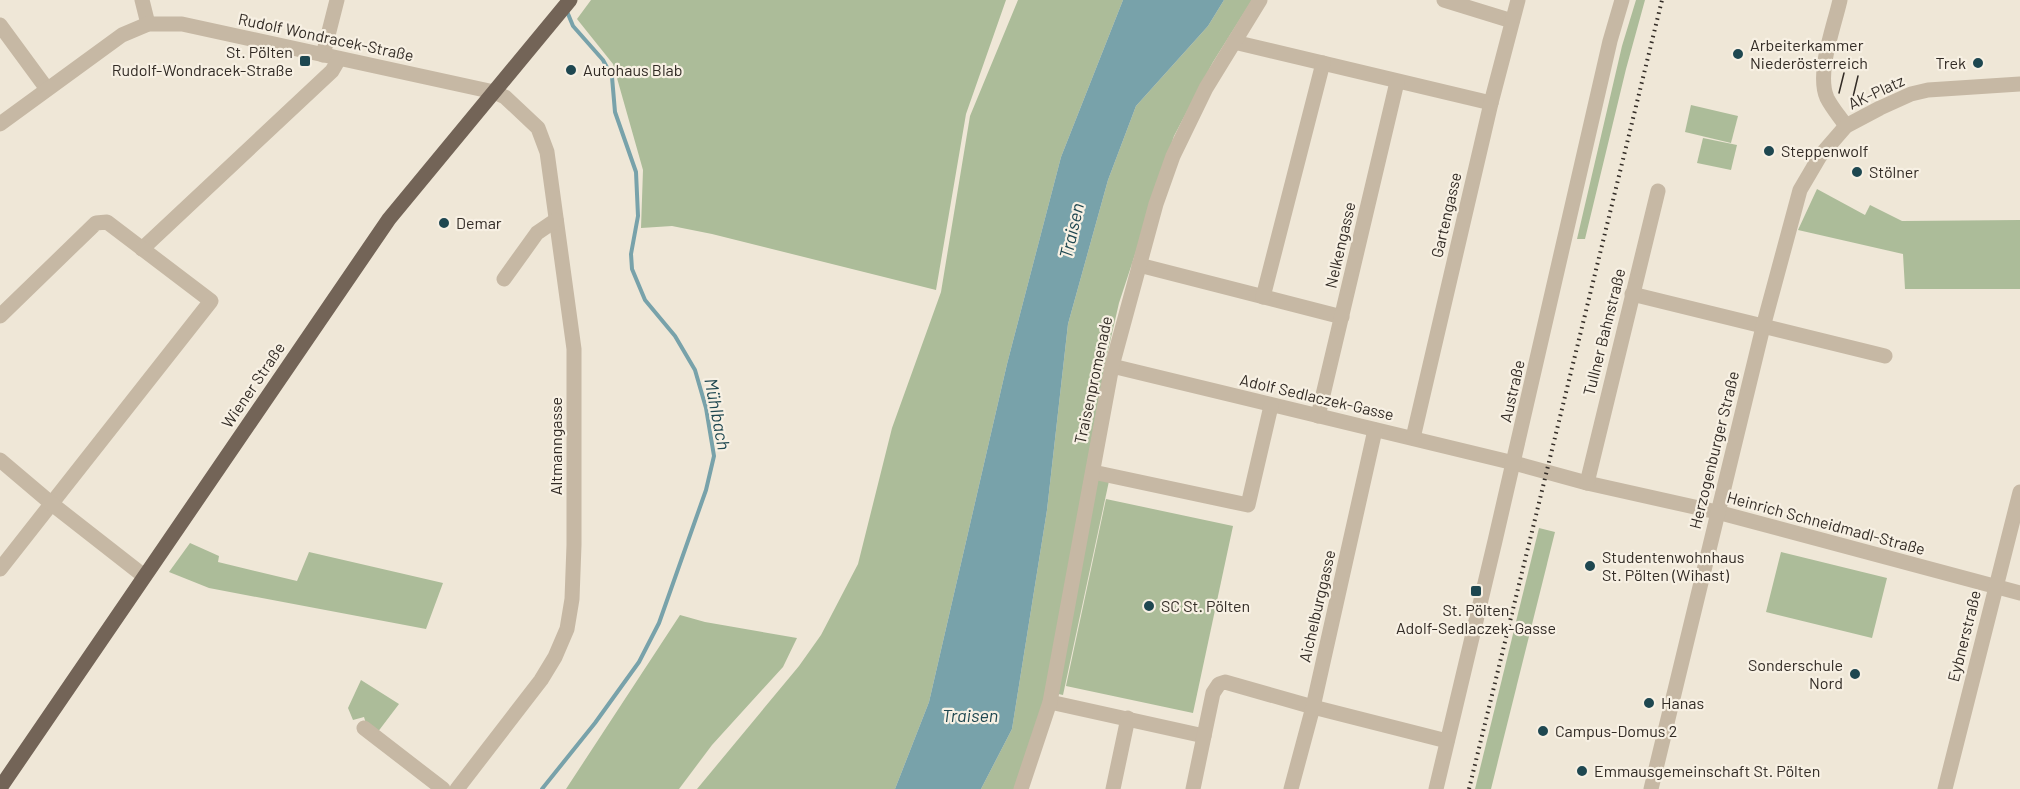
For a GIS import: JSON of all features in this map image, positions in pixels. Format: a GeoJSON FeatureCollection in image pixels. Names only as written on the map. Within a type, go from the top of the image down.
{"type":"FeatureCollection","features":[{"type":"Feature","properties":{"kind":"main road","name":"Wiener Straße"},"geometry":{"type":"LineString","coordinates":[[0,788],[389,219],[570,0]]}},
{"type":"Feature","properties":{"kind":"street"},"geometry":{"type":"LineString","coordinates":[[142,0],[148,24]]}},
{"type":"Feature","properties":{"kind":"street"},"geometry":{"type":"LineString","coordinates":[[323,55],[337,0]]}},
{"type":"Feature","properties":{"kind":"street","name":"Traisenpromenade"},"geometry":{"type":"LineString","coordinates":[[1021,789],[1050,702],[1112,366],[1156,204],[1173,156],[1206,88],[1260,0]]}},
{"type":"Feature","properties":{"kind":"street"},"geometry":{"type":"LineString","coordinates":[[1444,0],[1512,21]]}},
{"type":"Feature","properties":{"kind":"street","name":"Gartengasse"},"geometry":{"type":"LineString","coordinates":[[1413,438],[1491,103],[1518,0]]}},
{"type":"Feature","properties":{"kind":"street","name":"Austraße"},"geometry":{"type":"LineString","coordinates":[[1436,789],[1514,463],[1610,41],[1622,0]]}},
{"type":"Feature","properties":{"kind":"street"},"geometry":{"type":"LineString","coordinates":[[1840,0],[1824,68],[1824,84],[1827,98],[1846,126]]}},
{"type":"Feature","properties":{"kind":"street","name":"Rudolf Wondracek-Straße"},"geometry":{"type":"LineString","coordinates":[[0,124],[122,34],[148,24],[182,24],[494,92]]}},
{"type":"Feature","properties":{"kind":"street"},"geometry":{"type":"LineString","coordinates":[[0,25],[46,89]]}},
{"type":"Feature","properties":{"kind":"street"},"geometry":{"type":"LineString","coordinates":[[1234,42],[1491,103]]}},
{"type":"Feature","properties":{"kind":"street"},"geometry":{"type":"LineString","coordinates":[[142,249],[332,71],[339,59]]}},
{"type":"Feature","properties":{"kind":"street"},"geometry":{"type":"LineString","coordinates":[[1263,297],[1323,63]]}},
{"type":"Feature","properties":{"kind":"street","name":"Nelkengasse"},"geometry":{"type":"LineString","coordinates":[[1318,416],[1397,81]]}},
{"type":"Feature","properties":{"kind":"street","name":"AK-Platz"},"geometry":{"type":"LineString","coordinates":[[1800,190],[1820,156],[1846,126],[1894,101],[1928,90],[2020,84]]}},
{"type":"Feature","properties":{"kind":"street","name":"Altmanngasse"},"geometry":{"type":"LineString","coordinates":[[457,789],[541,680],[555,657],[567,629],[572,599],[574,349],[547,152],[538,128],[505,97],[494,92]]}},
{"type":"Feature","properties":{"kind":"street","name":"Herzogenburger Straße"},"geometry":{"type":"LineString","coordinates":[[1651,789],[1763,327],[1800,190]]}},
{"type":"Feature","properties":{"kind":"street","name":"Tullner Bahnstraße"},"geometry":{"type":"LineString","coordinates":[[1587,483],[1658,191]]}},
{"type":"Feature","properties":{"kind":"street"},"geometry":{"type":"LineString","coordinates":[[504,279],[537,233],[556,220]]}},
{"type":"Feature","properties":{"kind":"street"},"geometry":{"type":"LineString","coordinates":[[0,316],[96,223],[107,222],[210,302],[0,569]]}},
{"type":"Feature","properties":{"kind":"street"},"geometry":{"type":"LineString","coordinates":[[1139,265],[1342,316]]}},
{"type":"Feature","properties":{"kind":"street"},"geometry":{"type":"LineString","coordinates":[[1632,294],[1885,356]]}},
{"type":"Feature","properties":{"kind":"street","name":"Adolf Sedlaczek-Gasse"},"geometry":{"type":"LineString","coordinates":[[1112,366],[1553,473]]}},
{"type":"Feature","properties":{"kind":"street"},"geometry":{"type":"LineString","coordinates":[[1093,472],[1248,505],[1271,406]]}},
{"type":"Feature","properties":{"kind":"street","name":"Aichelburggasse"},"geometry":{"type":"LineString","coordinates":[[1291,789],[1313,707],[1375,430]]}},
{"type":"Feature","properties":{"kind":"street"},"geometry":{"type":"LineString","coordinates":[[0,460],[144,576]]}},
{"type":"Feature","properties":{"kind":"street","name":"Heinrich Schneidmadl-Straße"},"geometry":{"type":"LineString","coordinates":[[1553,473],[1587,483],[1718,512],[2020,593]]}},
{"type":"Feature","properties":{"kind":"street","name":"Eybnerstraße"},"geometry":{"type":"LineString","coordinates":[[1945,789],[2020,492]]}},
{"type":"Feature","properties":{"kind":"street"},"geometry":{"type":"LineString","coordinates":[[1193,789],[1213,693],[1219,684],[1225,682],[1447,741]]}},
{"type":"Feature","properties":{"kind":"street"},"geometry":{"type":"LineString","coordinates":[[1050,702],[1204,735]]}},
{"type":"Feature","properties":{"kind":"street"},"geometry":{"type":"LineString","coordinates":[[1113,789],[1128,718]]}},
{"type":"Feature","properties":{"kind":"street"},"geometry":{"type":"LineString","coordinates":[[364,728],[443,789]]}},
{"type":"Feature","properties":{"kind":"green space"},"geometry":{"type":"Polygon","coordinates":[[[591,0],[1006,0],[966,114],[936,290],[712,234],[672,226],[641,228],[643,170],[613,64],[577,19],[591,0]]]}},
{"type":"Feature","properties":{"kind":"green space"},"geometry":{"type":"Polygon","coordinates":[[[1018,0],[1123,0],[1061,157],[1007,364],[929,702],[895,789],[697,789],[799,666],[821,635],[858,564],[892,428],[941,292],[970,116],[1018,0]]]}},
{"type":"Feature","properties":{"kind":"green space"},"geometry":{"type":"Polygon","coordinates":[[[1224,0],[1252,0],[1213,62],[1174,136],[1119,303],[1107,355],[1042,710],[1014,789],[981,789],[1012,729],[1047,510],[1068,324],[1108,180],[1136,106],[1208,26],[1224,0]]]}},
{"type":"Feature","properties":{"kind":"green space"},"geometry":{"type":"Polygon","coordinates":[[[1636,0],[1645,0],[1585,239],[1577,239],[1622,46],[1636,0]]]}},
{"type":"Feature","properties":{"kind":"green space"},"geometry":{"type":"Polygon","coordinates":[[[1691,105],[1738,116],[1731,143],[1685,132],[1691,105]]]}},
{"type":"Feature","properties":{"kind":"green space"},"geometry":{"type":"Polygon","coordinates":[[[1703,138],[1737,145],[1731,170],[1697,163],[1703,138]]]}},
{"type":"Feature","properties":{"kind":"green space"},"geometry":{"type":"Polygon","coordinates":[[[1817,189],[1865,215],[1870,205],[1902,221],[2020,220],[2020,289],[1905,289],[1903,254],[1798,230],[1817,189]]]}},
{"type":"Feature","properties":{"kind":"green space"},"geometry":{"type":"Polygon","coordinates":[[[1094,477],[1109,481],[1063,695],[1054,693],[1094,477]]]}},
{"type":"Feature","properties":{"kind":"green space","name":"SC St. Pölten"},"geometry":{"type":"Polygon","coordinates":[[[1106,499],[1233,526],[1193,713],[1066,686],[1106,499]]]}},
{"type":"Feature","properties":{"kind":"green space"},"geometry":{"type":"Polygon","coordinates":[[[1539,528],[1555,532],[1491,789],[1475,789],[1539,528]]]}},
{"type":"Feature","properties":{"kind":"green space"},"geometry":{"type":"Polygon","coordinates":[[[190,543],[219,556],[218,562],[297,581],[309,552],[443,583],[426,629],[209,588],[169,572],[190,543]]]}},
{"type":"Feature","properties":{"kind":"green space"},"geometry":{"type":"Polygon","coordinates":[[[1781,552],[1887,578],[1872,638],[1766,612],[1781,552]]]}},
{"type":"Feature","properties":{"kind":"green space"},"geometry":{"type":"Polygon","coordinates":[[[680,615],[705,622],[797,638],[783,667],[712,745],[679,789],[566,789],[680,615]]]}},
{"type":"Feature","properties":{"kind":"green space"},"geometry":{"type":"Polygon","coordinates":[[[361,680],[399,704],[377,733],[367,727],[364,717],[353,720],[348,708],[361,680]]]}},
{"type":"Feature","properties":{"kind":"water","name":"Traisen"},"geometry":{"type":"Polygon","coordinates":[[[1123,0],[1224,0],[1208,26],[1136,106],[1108,180],[1068,324],[1047,510],[1012,729],[981,789],[895,789],[929,702],[1007,364],[1061,157],[1123,0]]]}},
{"type":"Feature","properties":{"kind":"waterway","name":"Mühlbach"},"geometry":{"type":"LineString","coordinates":[[542,789],[595,723],[639,662],[659,623],[706,490],[714,456],[706,408],[695,370],[675,336],[645,300],[632,269],[631,254],[638,216],[636,172],[615,112],[612,77],[603,60],[573,26],[566,9]]}},
{"type":"Feature","properties":{"kind":"tram line"},"geometry":{"type":"LineString","coordinates":[[1839,93],[1844,73]]}},
{"type":"Feature","properties":{"kind":"tram line"},"geometry":{"type":"LineString","coordinates":[[1853,97],[1858,76]]}},
{"type":"Feature","properties":{"kind":"railway"},"geometry":{"type":"LineString","coordinates":[[1469,789],[1662,0]]}},
{"type":"Feature","properties":{"kind":"place","name":"Arbeiterkammer Niederösterreich"},"geometry":{"type":"Point","coordinates":[1738,54]}},
{"type":"Feature","properties":{"kind":"place","name":"St. Pölten Rudolf-Wondracek-Straße"},"geometry":{"type":"Point","coordinates":[305,61]}},
{"type":"Feature","properties":{"kind":"place","name":"Trek"},"geometry":{"type":"Point","coordinates":[1978,63]}},
{"type":"Feature","properties":{"kind":"place","name":"Autohaus Blab"},"geometry":{"type":"Point","coordinates":[571,70]}},
{"type":"Feature","properties":{"kind":"place","name":"Steppenwolf"},"geometry":{"type":"Point","coordinates":[1769,151]}},
{"type":"Feature","properties":{"kind":"place","name":"Stölner"},"geometry":{"type":"Point","coordinates":[1857,172]}},
{"type":"Feature","properties":{"kind":"place","name":"Demar"},"geometry":{"type":"Point","coordinates":[444,223]}},
{"type":"Feature","properties":{"kind":"place","name":"Studentenwohnhaus St. Pölten (Wihast)"},"geometry":{"type":"Point","coordinates":[1590,566]}},
{"type":"Feature","properties":{"kind":"place","name":"St. Pölten Adolf-Sedlaczek-Gasse"},"geometry":{"type":"Point","coordinates":[1476,591]}},
{"type":"Feature","properties":{"kind":"place","name":"SC St. Pölten"},"geometry":{"type":"Point","coordinates":[1149,606]}},
{"type":"Feature","properties":{"kind":"place","name":"Sonderschule Nord"},"geometry":{"type":"Point","coordinates":[1855,674]}},
{"type":"Feature","properties":{"kind":"place","name":"Hanas"},"geometry":{"type":"Point","coordinates":[1649,703]}},
{"type":"Feature","properties":{"kind":"place","name":"Campus-Domus 2"},"geometry":{"type":"Point","coordinates":[1543,731]}},
{"type":"Feature","properties":{"kind":"place","name":"Emmausgemeinschaft St. Pölten"},"geometry":{"type":"Point","coordinates":[1582,771]}}]}
